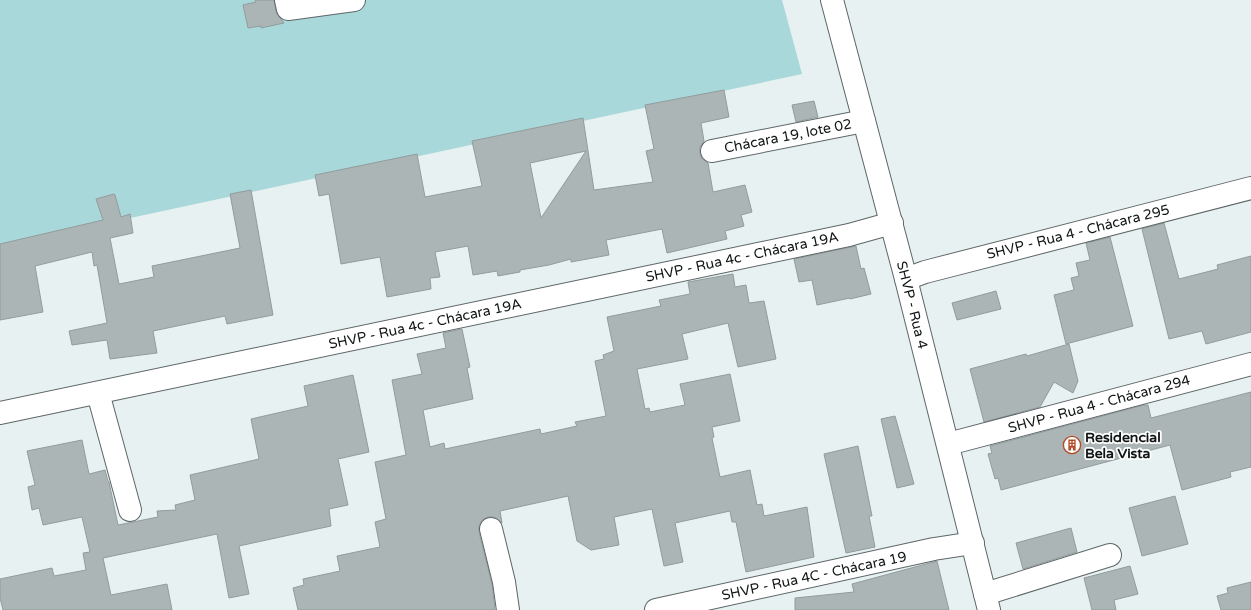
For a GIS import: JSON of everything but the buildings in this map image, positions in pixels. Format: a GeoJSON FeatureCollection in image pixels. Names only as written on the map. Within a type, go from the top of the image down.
{"type":"FeatureCollection","features":[{"type":"Feature","properties":{"kind":"street"},"geometry":{"type":"LineString","coordinates":[[286,0],[288,9],[354,0]]}},
{"type":"Feature","properties":{"kind":"street","name":"SHVP - Rua 4"},"geometry":{"type":"LineString","coordinates":[[832,0],[892,223],[987,602]]}},
{"type":"Feature","properties":{"kind":"street","name":"Chácara 19, lote 02"},"geometry":{"type":"LineString","coordinates":[[712,151],[864,121]]}},
{"type":"Feature","properties":{"kind":"street","name":"SHVP - Rua 4 - Chácara 295"},"geometry":{"type":"LineString","coordinates":[[906,279],[925,272],[1251,188]]}},
{"type":"Feature","properties":{"kind":"street","name":"SHVP - Rua 4c - Chácara 19A"},"geometry":{"type":"LineString","coordinates":[[0,413],[849,235],[892,223]]}},
{"type":"Feature","properties":{"kind":"street","name":"SHVP - Rua 4 - Chácara 294"},"geometry":{"type":"LineString","coordinates":[[948,444],[1251,364]]}},
{"type":"Feature","properties":{"kind":"street"},"geometry":{"type":"LineString","coordinates":[[98,392],[130,510]]}},
{"type":"Feature","properties":{"kind":"street"},"geometry":{"type":"LineString","coordinates":[[491,529],[504,582],[508,610]]}},
{"type":"Feature","properties":{"kind":"street","name":"SHVP - Rua 4C - Chácara 19"},"geometry":{"type":"LineString","coordinates":[[656,610],[934,550],[973,543]]}},
{"type":"Feature","properties":{"kind":"street"},"geometry":{"type":"LineString","coordinates":[[987,602],[1110,555]]}},
{"type":"Feature","properties":{"kind":"shaded area"},"geometry":{"type":"Polygon","coordinates":[[[0,0],[782,0],[802,74],[0,246],[0,0]]]}},
{"type":"Feature","properties":{"kind":"place","name":"Residencial Bela Vista"},"geometry":{"type":"Point","coordinates":[1072,445]}}]}
